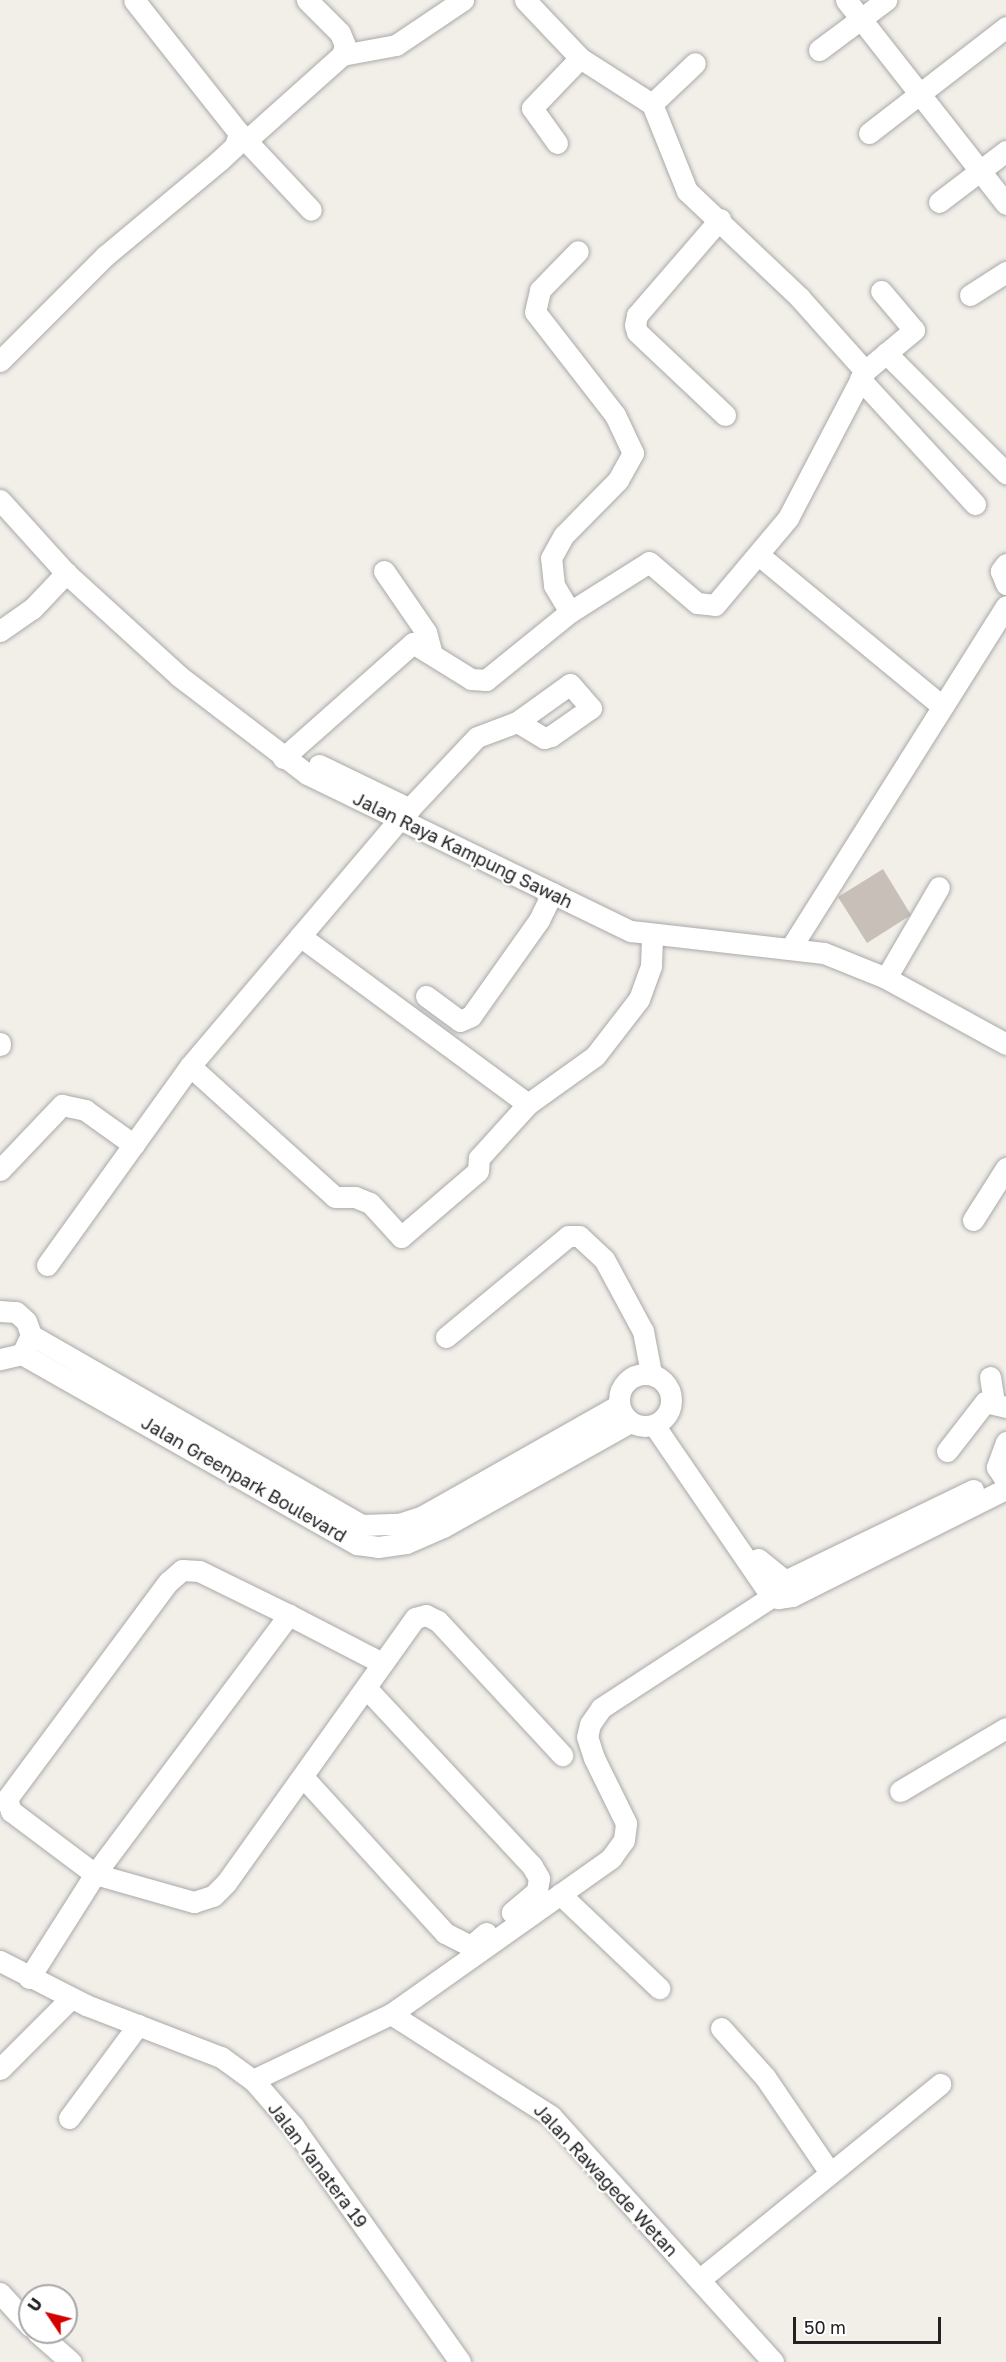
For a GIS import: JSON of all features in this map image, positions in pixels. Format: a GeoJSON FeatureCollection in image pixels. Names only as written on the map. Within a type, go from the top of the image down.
{"type":"FeatureCollection","features":[{"type":"Feature","properties":{"kind":"street"},"geometry":{"type":"LineString","coordinates":[[307,0],[340,33],[345,45],[342,55]]}},
{"type":"Feature","properties":{"kind":"street"},"geometry":{"type":"LineString","coordinates":[[0,361],[105,256],[342,55],[396,45],[463,0]]}},
{"type":"Feature","properties":{"kind":"street"},"geometry":{"type":"LineString","coordinates":[[525,0],[580,58],[652,104],[676,174],[687,191],[720,219],[862,375],[975,504]]}},
{"type":"Feature","properties":{"kind":"street"},"geometry":{"type":"LineString","coordinates":[[846,0],[1006,204]]}},
{"type":"Feature","properties":{"kind":"street"},"geometry":{"type":"LineString","coordinates":[[819,50],[886,0]]}},
{"type":"Feature","properties":{"kind":"street"},"geometry":{"type":"LineString","coordinates":[[141,2],[243,137],[311,210]]}},
{"type":"Feature","properties":{"kind":"street"},"geometry":{"type":"LineString","coordinates":[[869,133],[1006,27]]}},
{"type":"Feature","properties":{"kind":"street"},"geometry":{"type":"LineString","coordinates":[[558,143],[532,108],[580,58]]}},
{"type":"Feature","properties":{"kind":"street"},"geometry":{"type":"LineString","coordinates":[[652,104],[695,63]]}},
{"type":"Feature","properties":{"kind":"street"},"geometry":{"type":"LineString","coordinates":[[939,202],[1006,152]]}},
{"type":"Feature","properties":{"kind":"street"},"geometry":{"type":"LineString","coordinates":[[720,219],[637,315],[635,325],[637,332],[725,416]]}},
{"type":"Feature","properties":{"kind":"street"},"geometry":{"type":"LineString","coordinates":[[570,612],[554,585],[551,558],[564,535],[618,480],[633,453],[615,415],[535,312],[540,290],[578,251]]}},
{"type":"Feature","properties":{"kind":"street"},"geometry":{"type":"LineString","coordinates":[[970,295],[1006,272]]}},
{"type":"Feature","properties":{"kind":"street"},"geometry":{"type":"LineString","coordinates":[[283,758],[407,645],[419,645],[471,679],[486,680],[570,612],[652,562],[697,603],[710,607],[760,556],[823,459],[862,375],[914,330],[881,291]]}},
{"type":"Feature","properties":{"kind":"street"},"geometry":{"type":"LineString","coordinates":[[886,353],[1006,473]]}},
{"type":"Feature","properties":{"kind":"street","name":"Jalan Raya Kampung Sawah"},"geometry":{"type":"LineString","coordinates":[[0,500],[66,573],[179,676],[283,758],[307,774],[404,815],[552,893],[631,931],[652,936],[824,953],[886,978],[1006,1044]]}},
{"type":"Feature","properties":{"kind":"street"},"geometry":{"type":"LineString","coordinates":[[760,556],[942,706]]}},
{"type":"Feature","properties":{"kind":"street"},"geometry":{"type":"LineString","coordinates":[[1006,564],[1001,571],[1006,584]]}},
{"type":"Feature","properties":{"kind":"street"},"geometry":{"type":"LineString","coordinates":[[384,571],[426,632],[432,654]]}},
{"type":"Feature","properties":{"kind":"street"},"geometry":{"type":"LineString","coordinates":[[0,631],[32,609],[66,573]]}},
{"type":"Feature","properties":{"kind":"street"},"geometry":{"type":"LineString","coordinates":[[790,949],[1006,606]]}},
{"type":"Feature","properties":{"kind":"street"},"geometry":{"type":"LineString","coordinates":[[47,1265],[190,1066],[404,815],[477,737],[517,722]]}},
{"type":"Feature","properties":{"kind":"street"},"geometry":{"type":"LineString","coordinates":[[886,978],[939,887]]}},
{"type":"Feature","properties":{"kind":"street"},"geometry":{"type":"LineString","coordinates":[[426,996],[460,1021],[471,1016],[539,920],[552,893]]}},
{"type":"Feature","properties":{"kind":"street"},"geometry":{"type":"LineString","coordinates":[[300,936],[528,1104]]}},
{"type":"Feature","properties":{"kind":"street"},"geometry":{"type":"LineString","coordinates":[[190,1066],[335,1197],[355,1197],[370,1203],[401,1237],[478,1171],[479,1158],[528,1104],[590,1060],[632,1011],[651,966],[652,936]]}},
{"type":"Feature","properties":{"kind":"street"},"geometry":{"type":"LineString","coordinates":[[0,1170],[62,1105],[85,1110],[134,1145]]}},
{"type":"Feature","properties":{"kind":"street"},"geometry":{"type":"LineString","coordinates":[[974,1220],[1006,1168]]}},
{"type":"Feature","properties":{"kind":"street"},"geometry":{"type":"LineString","coordinates":[[446,1337],[568,1236],[579,1236],[604,1259],[643,1331],[651,1372]]}},
{"type":"Feature","properties":{"kind":"street"},"geometry":{"type":"LineString","coordinates":[[0,1311],[16,1312],[26,1321],[30,1335],[22,1354],[0,1359]]}},
{"type":"Feature","properties":{"kind":"street","name":"Jalan Greenpark Boulevard"},"geometry":{"type":"LineString","coordinates":[[30,1335],[94,1382]]}},
{"type":"Feature","properties":{"kind":"street","name":"Jalan Greenpark Boulevard"},"geometry":{"type":"LineString","coordinates":[[22,1354],[94,1382],[362,1525],[379,1526],[423,1516],[624,1414]]}},
{"type":"Feature","properties":{"kind":"street"},"geometry":{"type":"LineString","coordinates":[[660,1422],[673,1400],[667,1382],[651,1372],[633,1375],[621,1388],[624,1414],[660,1422],[758,1559],[785,1581],[1004,1482]]}},
{"type":"Feature","properties":{"kind":"street"},"geometry":{"type":"LineString","coordinates":[[947,1450],[958,1416],[985,1402],[1000,1404],[990,1377]]}},
{"type":"Feature","properties":{"kind":"street"},"geometry":{"type":"LineString","coordinates":[[660,1422],[773,1596]]}},
{"type":"Feature","properties":{"kind":"street"},"geometry":{"type":"LineString","coordinates":[[1004,1482],[998,1458],[1006,1442]]}},
{"type":"Feature","properties":{"kind":"street"},"geometry":{"type":"LineString","coordinates":[[253,2080],[391,2014],[611,1858],[624,1840],[626,1823],[587,1737],[601,1708],[773,1596],[792,1596],[1004,1482]]}},
{"type":"Feature","properties":{"kind":"street"},"geometry":{"type":"LineString","coordinates":[[380,1662],[199,1571],[182,1570],[168,1582],[7,1799],[11,1811],[95,1874],[172,1899],[194,1902],[213,1896],[368,1690],[380,1662],[415,1618],[426,1615],[438,1621],[562,1755]]}},
{"type":"Feature","properties":{"kind":"street"},"geometry":{"type":"LineString","coordinates":[[29,1978],[95,1874],[290,1615]]}},
{"type":"Feature","properties":{"kind":"street"},"geometry":{"type":"LineString","coordinates":[[304,1778],[445,1933],[458,1940],[471,1946],[537,1891],[539,1878],[532,1866],[368,1690]]}},
{"type":"Feature","properties":{"kind":"street"},"geometry":{"type":"LineString","coordinates":[[900,1791],[1006,1728]]}},
{"type":"Feature","properties":{"kind":"street"},"geometry":{"type":"LineString","coordinates":[[560,1894],[659,1988]]}},
{"type":"Feature","properties":{"kind":"street","name":"Jalan Yanatera 19"},"geometry":{"type":"LineString","coordinates":[[0,1961],[71,1998],[221,2057],[253,2080],[293,2126],[460,2362]]}},
{"type":"Feature","properties":{"kind":"street"},"geometry":{"type":"LineString","coordinates":[[0,2069],[71,1998]]}},
{"type":"Feature","properties":{"kind":"street","name":"Jalan Rawagede Wetan"},"geometry":{"type":"LineString","coordinates":[[391,2014],[551,2116],[772,2362]]}},
{"type":"Feature","properties":{"kind":"street"},"geometry":{"type":"LineString","coordinates":[[69,2118],[138,2025]]}},
{"type":"Feature","properties":{"kind":"street"},"geometry":{"type":"LineString","coordinates":[[721,2028],[765,2077],[829,2171]]}},
{"type":"Feature","properties":{"kind":"street"},"geometry":{"type":"LineString","coordinates":[[699,2280],[829,2171],[940,2084]]}},
{"type":"Feature","properties":{"kind":"street"},"geometry":{"type":"LineString","coordinates":[[0,2293],[18,2313]]}},
{"type":"Feature","properties":{"kind":"street"},"geometry":{"type":"LineString","coordinates":[[51,2344],[71,2362]]}},
{"type":"Feature","properties":{"kind":"building"},"geometry":{"type":"Polygon","coordinates":[[[883,869],[911,915],[867,943],[838,897],[883,869]]]}}]}
